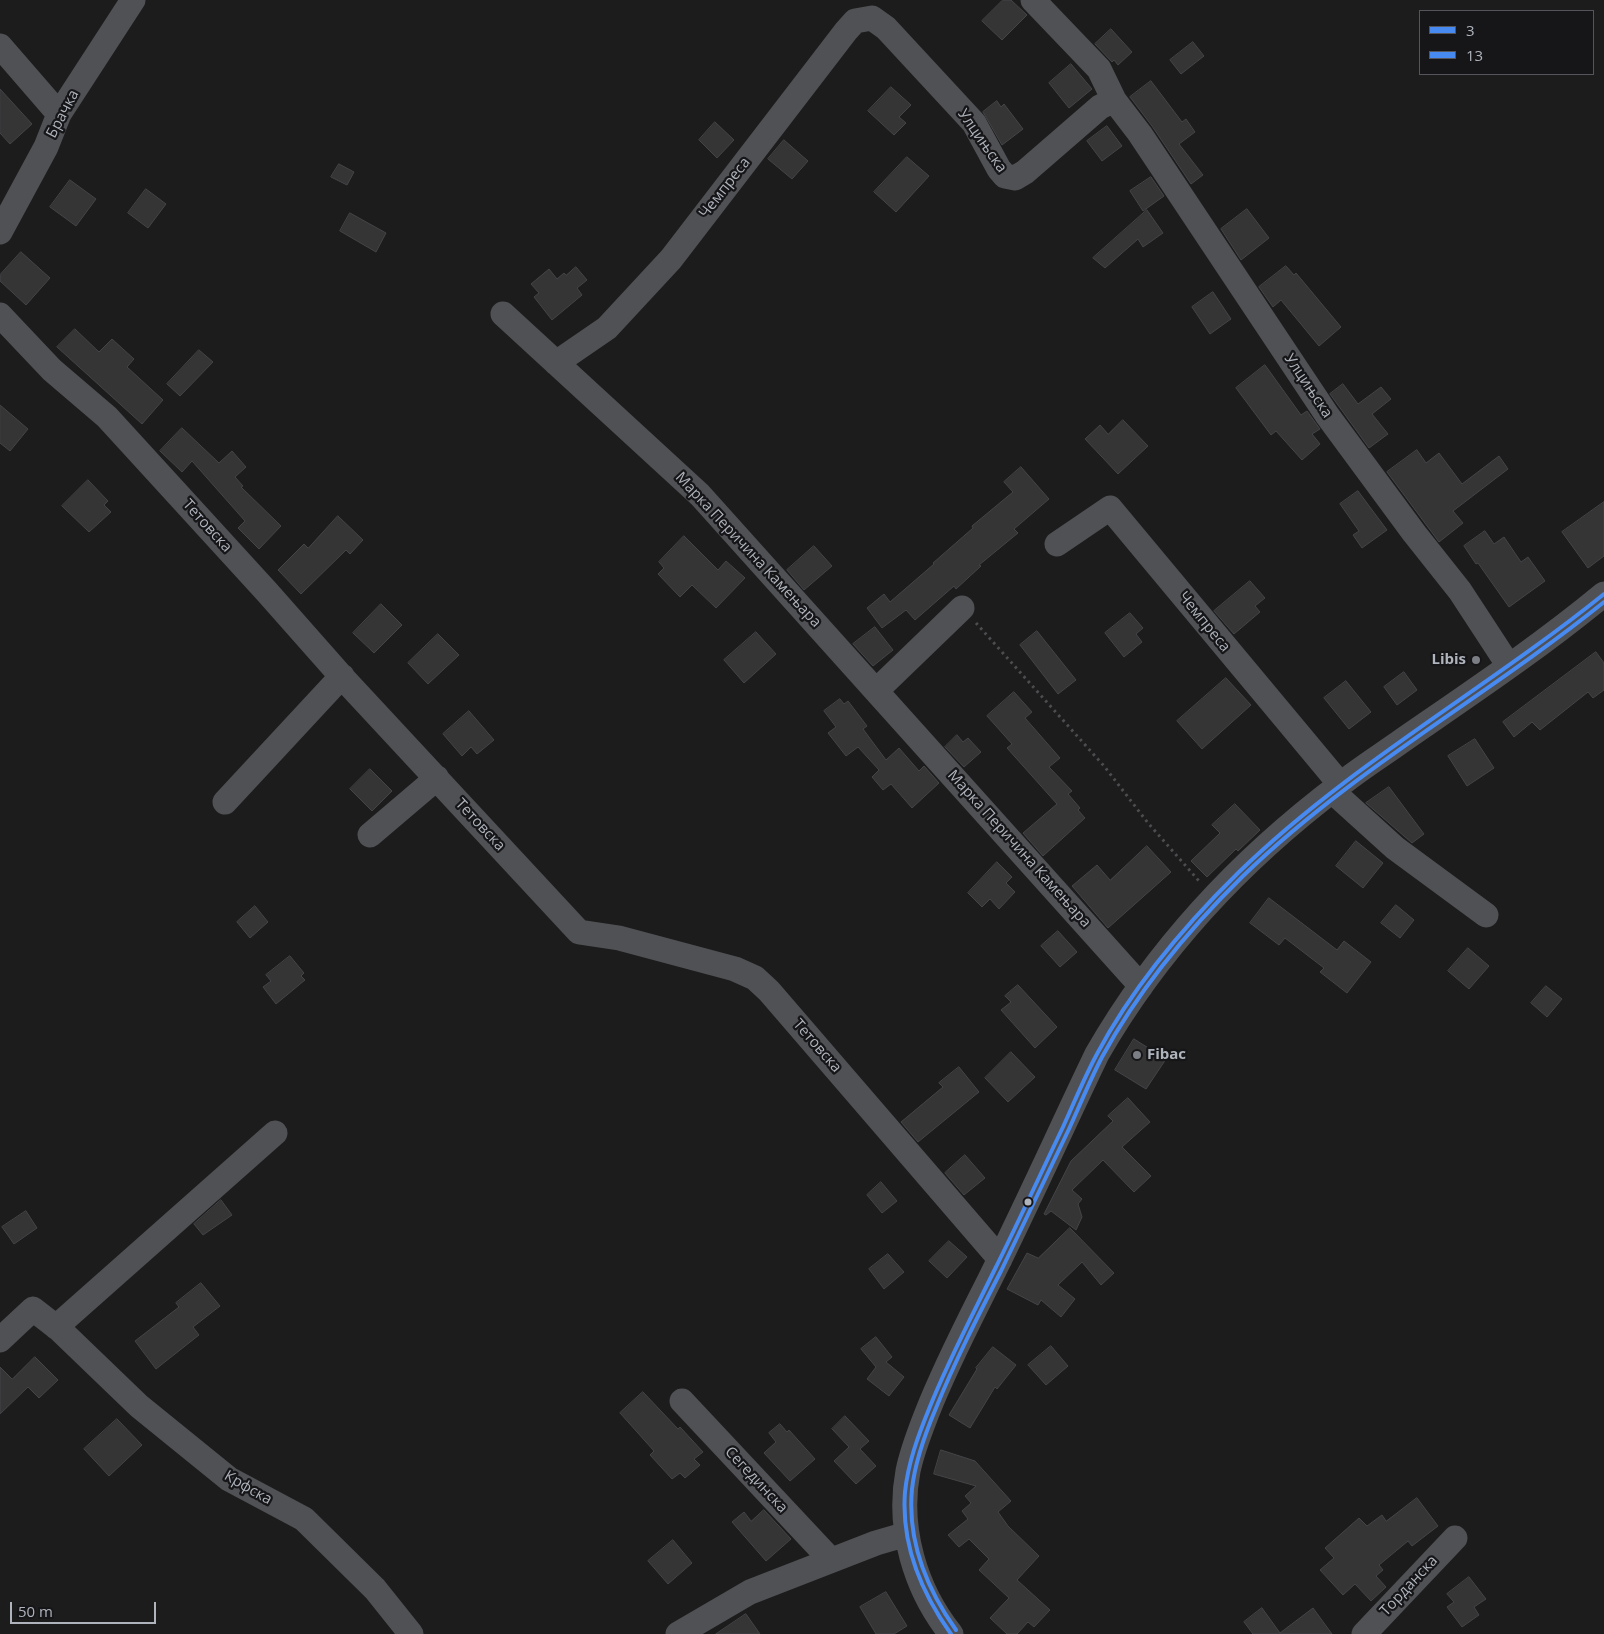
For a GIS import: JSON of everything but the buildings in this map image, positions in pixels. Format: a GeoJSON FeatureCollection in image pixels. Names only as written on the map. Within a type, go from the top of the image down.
{"type":"FeatureCollection","features":[{"type":"Feature","properties":{"kind":"street","name":"Брачка"},"geometry":{"type":"LineString","coordinates":[[0,232],[46,146],[59,114],[132,0]]}},
{"type":"Feature","properties":{"kind":"street","name":"Улцињска"},"geometry":{"type":"LineString","coordinates":[[1033,0],[1099,69],[1114,100],[1140,134],[1327,415],[1414,533],[1460,591],[1509,666]]}},
{"type":"Feature","properties":{"kind":"street","name":"Чемпреса"},"geometry":{"type":"LineString","coordinates":[[556,363],[607,328],[670,259],[855,21],[872,18],[886,28]]}},
{"type":"Feature","properties":{"kind":"street","name":"Улцињска"},"geometry":{"type":"LineString","coordinates":[[886,28],[974,124],[999,169],[1005,176],[1015,178],[1025,172],[1100,107],[1114,100]]}},
{"type":"Feature","properties":{"kind":"street"},"geometry":{"type":"LineString","coordinates":[[0,46],[59,114]]}},
{"type":"Feature","properties":{"kind":"street","name":"Марка Перичина Камењара"},"geometry":{"type":"LineString","coordinates":[[503,314],[700,495],[877,690],[1140,986]]}},
{"type":"Feature","properties":{"kind":"street","name":"Тетовска"},"geometry":{"type":"LineString","coordinates":[[0,316],[52,370],[108,417],[342,676],[579,932],[619,938],[734,969],[755,978],[770,991],[1000,1259]]}},
{"type":"Feature","properties":{"kind":"street","name":"Чемпреса"},"geometry":{"type":"LineString","coordinates":[[1057,544],[1110,508],[1336,788]]}},
{"type":"Feature","properties":{"kind":"street"},"geometry":{"type":"LineString","coordinates":[[951,1634],[928,1600],[914,1567],[907,1534],[908,1471],[941,1376],[1000,1259],[1097,1054],[1114,1025],[1140,986],[1195,917],[1267,844],[1336,788],[1509,666],[1604,594]]}},
{"type":"Feature","properties":{"kind":"street"},"geometry":{"type":"LineString","coordinates":[[877,690],[962,608]]}},
{"type":"Feature","properties":{"kind":"street"},"geometry":{"type":"LineString","coordinates":[[225,802],[342,676]]}},
{"type":"Feature","properties":{"kind":"street"},"geometry":{"type":"LineString","coordinates":[[370,835],[437,778]]}},
{"type":"Feature","properties":{"kind":"street"},"geometry":{"type":"LineString","coordinates":[[1336,788],[1395,848],[1486,915]]}},
{"type":"Feature","properties":{"kind":"street"},"geometry":{"type":"LineString","coordinates":[[56,1327],[275,1133]]}},
{"type":"Feature","properties":{"kind":"street","name":"Крфска"},"geometry":{"type":"LineString","coordinates":[[4,1328],[33,1309],[56,1327],[140,1406],[229,1479],[304,1519],[375,1589],[410,1634]]}},
{"type":"Feature","properties":{"kind":"street","name":"Сегединска"},"geometry":{"type":"LineString","coordinates":[[682,1401],[831,1560]]}},
{"type":"Feature","properties":{"kind":"street"},"geometry":{"type":"LineString","coordinates":[[678,1634],[750,1592],[876,1543],[907,1534]]}},
{"type":"Feature","properties":{"kind":"street","name":"Торданска"},"geometry":{"type":"LineString","coordinates":[[1364,1634],[1455,1538]]}},
{"type":"Feature","properties":{"kind":"path"},"geometry":{"type":"LineString","coordinates":[[962,608],[1104,766],[1148,823],[1214,898]]}},
{"type":"Feature","properties":{"kind":"transit line","name":"3"},"geometry":{"type":"LineString","coordinates":[[951,1634],[922,1584],[910,1549],[906,1530],[905,1492],[911,1460],[917,1439],[952,1356],[1088,1072],[1126,1005],[1161,958],[1199,913],[1281,833],[1371,762],[1512,663],[1604,594]]}},
{"type":"Feature","properties":{"kind":"transit line","name":"13"},"geometry":{"type":"LineString","coordinates":[[956,1630],[936,1598],[921,1564],[916,1546],[911,1508],[913,1479],[918,1458],[943,1390],[1102,1057],[1116,1032],[1148,985],[1203,917],[1243,876],[1285,838],[1374,768],[1559,637],[1604,602]]}},
{"type":"Feature","properties":{"kind":"place","name":"Libis"},"geometry":{"type":"Point","coordinates":[1476,660]}},
{"type":"Feature","properties":{"kind":"place","name":"Fibac"},"geometry":{"type":"Point","coordinates":[1137,1055]}}]}
